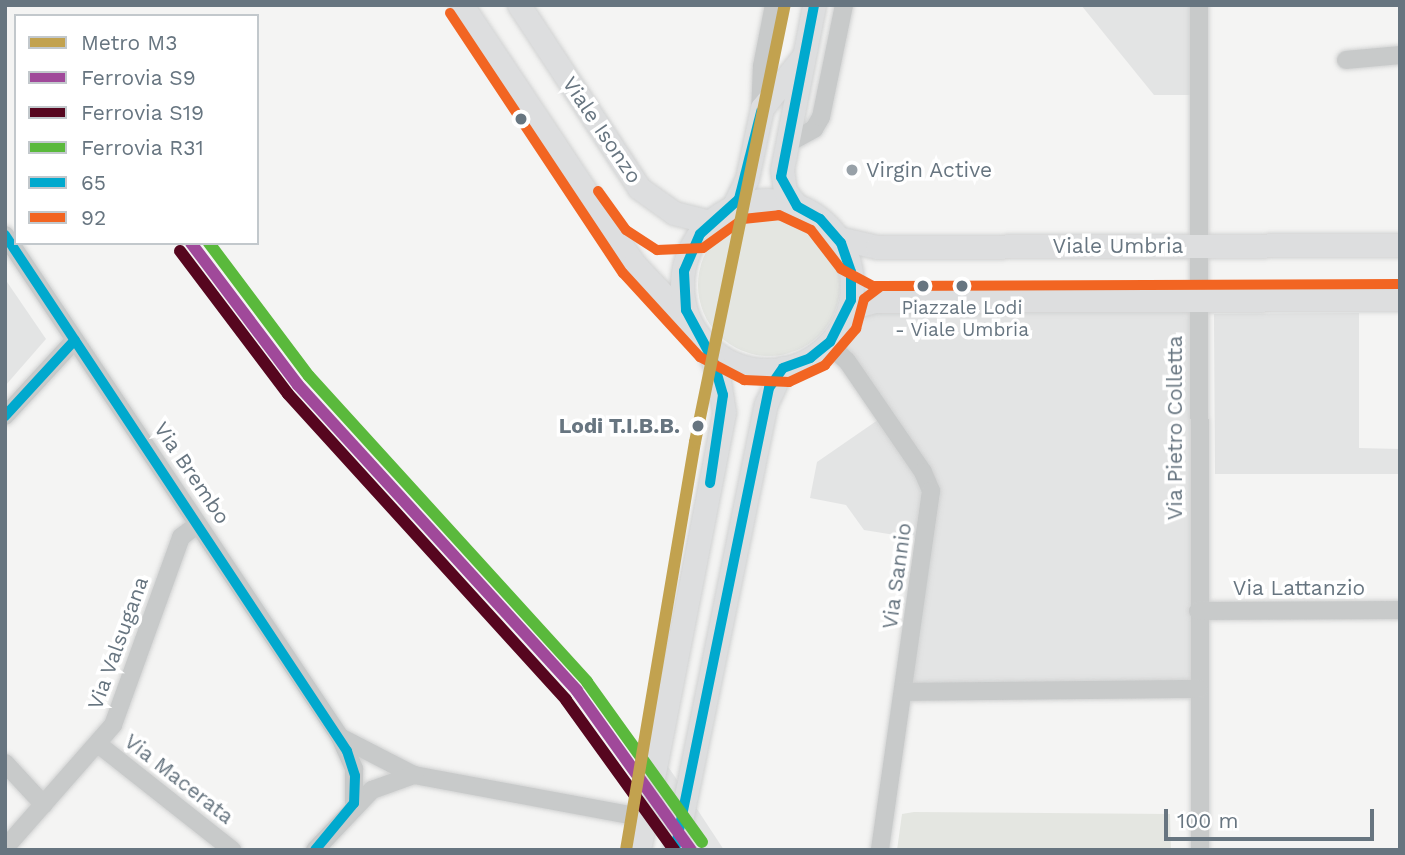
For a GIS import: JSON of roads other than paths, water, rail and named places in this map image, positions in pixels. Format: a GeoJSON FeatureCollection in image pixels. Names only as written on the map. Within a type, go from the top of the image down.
{"type":"FeatureCollection","features":[{"type":"Feature","properties":{"kind":"main road"},"geometry":{"type":"LineString","coordinates":[[462,5],[634,264],[699,334],[736,364],[783,368],[822,350],[839,330],[849,308],[852,285],[842,248],[820,219],[797,206],[765,200],[733,207],[710,222],[694,242],[684,271],[683,295],[699,334],[716,367],[724,412],[639,850]]}},
{"type":"Feature","properties":{"kind":"main road","name":"Viale Isonzo"},"geometry":{"type":"LineString","coordinates":[[519,5],[639,188],[667,210],[710,222]]}},
{"type":"Feature","properties":{"kind":"main road"},"geometry":{"type":"LineString","coordinates":[[797,206],[782,181],[814,5]]}},
{"type":"Feature","properties":{"kind":"main road"},"geometry":{"type":"LineString","coordinates":[[733,207],[747,177],[760,114],[804,55]]}},
{"type":"Feature","properties":{"kind":"main road","name":"Viale Umbria"},"geometry":{"type":"LineString","coordinates":[[842,248],[1400,245]]}},
{"type":"Feature","properties":{"kind":"main road"},"geometry":{"type":"LineString","coordinates":[[849,308],[875,301],[1400,299]]}},
{"type":"Feature","properties":{"kind":"main road"},"geometry":{"type":"LineString","coordinates":[[675,850],[769,388],[783,368]]}},
{"type":"Feature","properties":{"kind":"street"},"geometry":{"type":"LineString","coordinates":[[760,114],[762,66],[774,5]]}},
{"type":"Feature","properties":{"kind":"street"},"geometry":{"type":"LineString","coordinates":[[787,144],[820,121],[844,5]]}},
{"type":"Feature","properties":{"kind":"street","name":"Via Pietro Colletta"},"geometry":{"type":"LineString","coordinates":[[1199,5],[1197,301],[1200,850]]}},
{"type":"Feature","properties":{"kind":"street"},"geometry":{"type":"LineString","coordinates":[[1346,61],[1400,55]]}},
{"type":"Feature","properties":{"kind":"street","name":"Via Brembo"},"geometry":{"type":"LineString","coordinates":[[5,235],[340,737],[354,769],[355,803]]}},
{"type":"Feature","properties":{"kind":"street"},"geometry":{"type":"LineString","coordinates":[[5,416],[75,340]]}},
{"type":"Feature","properties":{"kind":"street","name":"Via Sannio"},"geometry":{"type":"LineString","coordinates":[[822,350],[833,350],[847,361],[923,472],[931,491],[880,850]]}},
{"type":"Feature","properties":{"kind":"street","name":"Via Valsugana"},"geometry":{"type":"LineString","coordinates":[[5,848],[113,725],[181,537],[198,524]]}},
{"type":"Feature","properties":{"kind":"street","name":"Via Lattanzio"},"geometry":{"type":"LineString","coordinates":[[1198,611],[1400,610]]}},
{"type":"Feature","properties":{"kind":"street"},"geometry":{"type":"LineString","coordinates":[[903,692],[1199,690]]}},
{"type":"Feature","properties":{"kind":"street","name":"Via Brembo"},"geometry":{"type":"LineString","coordinates":[[340,737],[414,775],[645,817]]}},
{"type":"Feature","properties":{"kind":"street","name":"Via Macerata"},"geometry":{"type":"LineString","coordinates":[[98,744],[232,850]]}},
{"type":"Feature","properties":{"kind":"street"},"geometry":{"type":"LineString","coordinates":[[5,764],[44,805]]}},
{"type":"Feature","properties":{"kind":"street"},"geometry":{"type":"LineString","coordinates":[[317,849],[355,803],[387,781],[414,775]]}},
{"type":"Feature","properties":{"kind":"metro line","name":"M3"},"geometry":{"type":"LineString","coordinates":[[626,850],[695,442],[785,5]]}},
{"type":"Feature","properties":{"kind":"rail line","name":"S9"},"geometry":{"type":"LineString","coordinates":[[193,245],[298,385],[577,691],[691,850]]}},
{"type":"Feature","properties":{"kind":"rail line","name":"R31"},"geometry":{"type":"LineString","coordinates":[[211,245],[309,376],[587,682],[702,842]]}},
{"type":"Feature","properties":{"kind":"rail line","name":"S19"},"geometry":{"type":"LineString","coordinates":[[180,251],[288,394],[566,700],[674,850]]}},
{"type":"Feature","properties":{"kind":"place","name":"Virgin Active"},"geometry":{"type":"Point","coordinates":[852,170]}},
{"type":"Feature","properties":{"kind":"place","name":"Piazzale Lodi - Viale Umbria"},"geometry":{"type":"Point","coordinates":[962,286]}},
{"type":"Feature","properties":{"kind":"place","name":"Lodi T.I.B.B."},"geometry":{"type":"Point","coordinates":[698,426]}}]}
